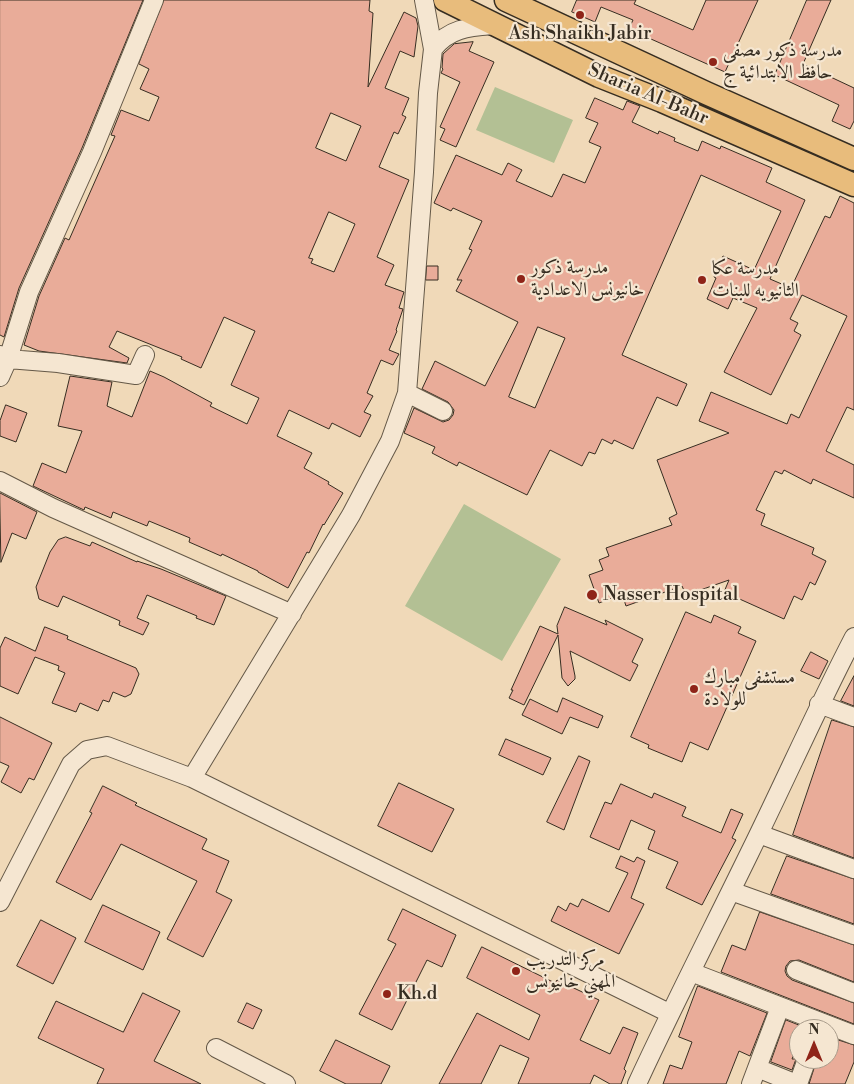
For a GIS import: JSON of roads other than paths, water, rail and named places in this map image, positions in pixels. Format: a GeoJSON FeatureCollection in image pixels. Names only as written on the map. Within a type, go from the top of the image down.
{"type":"FeatureCollection","features":[{"type":"Feature","properties":{"kind":"main road","name":"Sharia Al-Bahr"},"geometry":{"type":"LineString","coordinates":[[446,0],[599,76],[662,101],[854,184]]}},
{"type":"Feature","properties":{"kind":"main road","name":"Sharia Al-Bahr"},"geometry":{"type":"LineString","coordinates":[[506,0],[854,159]]}},
{"type":"Feature","properties":{"kind":"street"},"geometry":{"type":"LineString","coordinates":[[0,377],[4,357],[29,292],[92,152],[154,0]]}},
{"type":"Feature","properties":{"kind":"street"},"geometry":{"type":"LineString","coordinates":[[192,778],[292,614],[380,462],[390,441],[407,393],[424,172],[428,92],[433,49],[424,0]]}},
{"type":"Feature","properties":{"kind":"street"},"geometry":{"type":"LineString","coordinates":[[433,49],[450,33],[467,28],[497,25]]}},
{"type":"Feature","properties":{"kind":"street"},"geometry":{"type":"LineString","coordinates":[[4,357],[136,375],[145,355]]}},
{"type":"Feature","properties":{"kind":"street"},"geometry":{"type":"LineString","coordinates":[[407,393],[443,411]]}},
{"type":"Feature","properties":{"kind":"street"},"geometry":{"type":"LineString","coordinates":[[0,481],[53,508],[292,614]]}},
{"type":"Feature","properties":{"kind":"street"},"geometry":{"type":"LineString","coordinates":[[637,1084],[669,1013],[692,972],[854,637]]}},
{"type":"Feature","properties":{"kind":"street"},"geometry":{"type":"LineString","coordinates":[[820,704],[854,717]]}},
{"type":"Feature","properties":{"kind":"street"},"geometry":{"type":"LineString","coordinates":[[0,902],[70,764],[87,750],[107,746],[192,778],[669,1013]]}},
{"type":"Feature","properties":{"kind":"street"},"geometry":{"type":"LineString","coordinates":[[759,834],[854,869]]}},
{"type":"Feature","properties":{"kind":"street"},"geometry":{"type":"LineString","coordinates":[[731,891],[854,935]]}},
{"type":"Feature","properties":{"kind":"street"},"geometry":{"type":"LineString","coordinates":[[796,970],[854,993]]}},
{"type":"Feature","properties":{"kind":"street"},"geometry":{"type":"LineString","coordinates":[[692,972],[780,1007],[805,1019]]}},
{"type":"Feature","properties":{"kind":"street"},"geometry":{"type":"LineString","coordinates":[[780,1007],[754,1076],[798,1084],[803,1069]]}},
{"type":"Feature","properties":{"kind":"street"},"geometry":{"type":"LineString","coordinates":[[839,1031],[854,1035]]}},
{"type":"Feature","properties":{"kind":"street"},"geometry":{"type":"LineString","coordinates":[[216,1048],[286,1084]]}},
{"type":"Feature","properties":{"kind":"place","name":"Ash Shaikh Jabir"},"geometry":{"type":"Point","coordinates":[580,15]}},
{"type":"Feature","properties":{"kind":"place","name":"مدرسة ذكور مصفى حافظ الابتدائية ج"},"geometry":{"type":"Point","coordinates":[713,62]}},
{"type":"Feature","properties":{"kind":"place","name":"مدرسة ذكور خانيونس الاعدادية"},"geometry":{"type":"Point","coordinates":[521,279]}},
{"type":"Feature","properties":{"kind":"place","name":"مدرسة عكا الثانيويه للبنات"},"geometry":{"type":"Point","coordinates":[702,280]}},
{"type":"Feature","properties":{"kind":"place","name":"Nasser Hospital"},"geometry":{"type":"Point","coordinates":[592,595]}},
{"type":"Feature","properties":{"kind":"place","name":"مستشفى مبارك للولادة"},"geometry":{"type":"Point","coordinates":[694,689]}},
{"type":"Feature","properties":{"kind":"place","name":"مركز التدريب المهني خانيونس"},"geometry":{"type":"Point","coordinates":[516,971]}},
{"type":"Feature","properties":{"kind":"place","name":"Kh.d"},"geometry":{"type":"Point","coordinates":[387,994]}}]}
